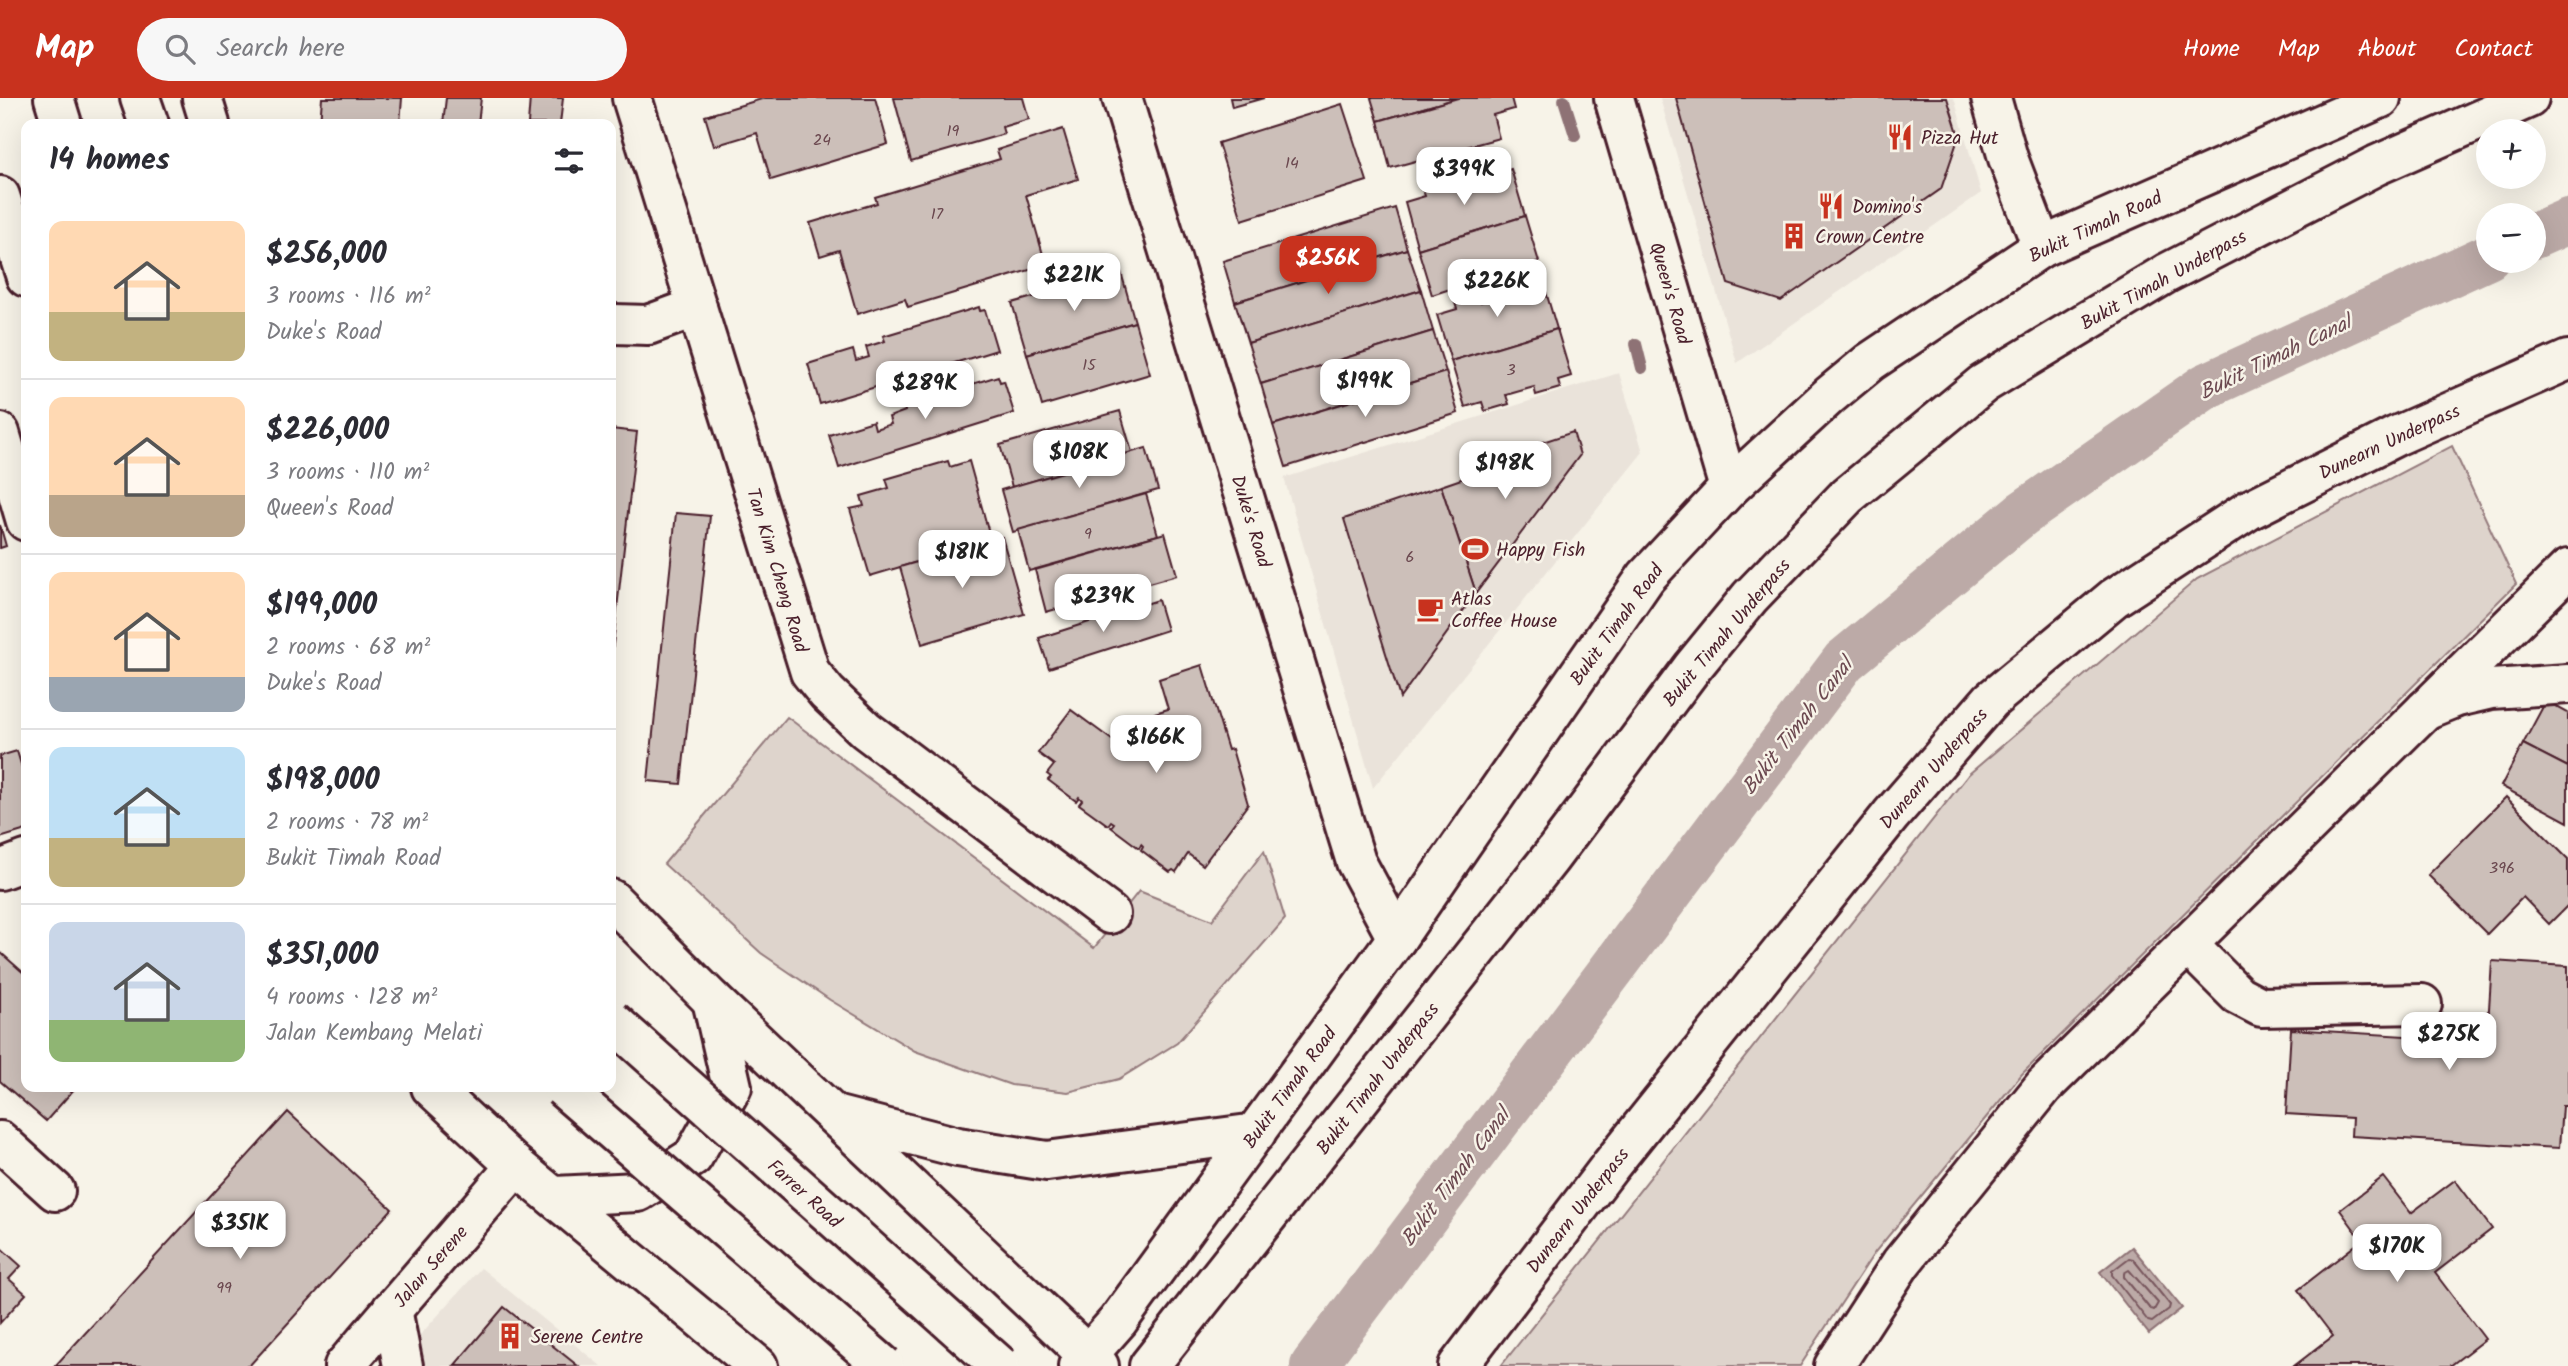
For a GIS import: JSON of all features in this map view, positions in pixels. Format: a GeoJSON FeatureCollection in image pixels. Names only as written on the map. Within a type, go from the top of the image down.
{"type":"FeatureCollection","features":[{"type":"Feature","properties":{"kind":"main road"},"geometry":{"type":"LineString","coordinates":[[54,98],[60,119]]}},
{"type":"Feature","properties":{"kind":"main road"},"geometry":{"type":"LineString","coordinates":[[140,98],[147,119]]}},
{"type":"Feature","properties":{"kind":"main road"},"geometry":{"type":"LineString","coordinates":[[202,98],[208,119]]}},
{"type":"Feature","properties":{"kind":"main road","name":"Tan Kim Cheng Road"},"geometry":{"type":"LineString","coordinates":[[632,98],[810,672],[827,693],[866,730],[1110,915]]}},
{"type":"Feature","properties":{"kind":"main road","name":"Duke's Road"},"geometry":{"type":"LineString","coordinates":[[1122,98],[1356,862],[1397,938]]}},
{"type":"Feature","properties":{"kind":"main road","name":"Queen's Road"},"geometry":{"type":"LineString","coordinates":[[1614,98],[1728,488]]}},
{"type":"Feature","properties":{"kind":"main road"},"geometry":{"type":"LineString","coordinates":[[1991,98],[2008,158],[2042,247]]}},
{"type":"Feature","properties":{"kind":"main road","name":"Bukit Timah Road"},"geometry":{"type":"LineString","coordinates":[[1088,1362],[1397,938],[1646,577],[1728,488],[1830,394],[1870,362],[2042,247],[2381,98]]}},
{"type":"Feature","properties":{"kind":"main road","name":"Bukit Timah Underpass"},"geometry":{"type":"LineString","coordinates":[[1149,1366],[1551,857],[1692,668],[1750,597],[1847,496],[1983,384],[2167,272],[2377,165],[2529,98]]}},
{"type":"Feature","properties":{"kind":"main road"},"geometry":{"type":"LineString","coordinates":[[0,196],[21,261]]}},
{"type":"Feature","properties":{"kind":"main road"},"geometry":{"type":"LineString","coordinates":[[616,324],[648,325],[697,307]]}},
{"type":"Feature","properties":{"kind":"main road","name":"Dunearn Underpass"},"geometry":{"type":"LineString","coordinates":[[1458,1366],[1611,1165],[1891,816],[1991,700],[2114,598],[2249,510],[2396,436],[2568,360]]}},
{"type":"Feature","properties":{"kind":"main road"},"geometry":{"type":"LineString","coordinates":[[0,433],[21,503]]}},
{"type":"Feature","properties":{"kind":"main road"},"geometry":{"type":"LineString","coordinates":[[1834,1366],[1901,1263],[2044,1086],[2568,569]]}},
{"type":"Feature","properties":{"kind":"main road"},"geometry":{"type":"LineString","coordinates":[[2425,709],[2457,697],[2491,689],[2568,684]]}},
{"type":"Feature","properties":{"kind":"main road"},"geometry":{"type":"LineString","coordinates":[[0,870],[21,862]]}},
{"type":"Feature","properties":{"kind":"main road"},"geometry":{"type":"LineString","coordinates":[[616,903],[712,1000],[835,1115],[1088,1362]]}},
{"type":"Feature","properties":{"kind":"main road"},"geometry":{"type":"LineString","coordinates":[[2187,944],[2238,995],[2261,1007],[2422,1004]]}},
{"type":"Feature","properties":{"kind":"main road"},"geometry":{"type":"LineString","coordinates":[[555,1196],[638,1192],[693,1157],[732,1087],[712,1000]]}},
{"type":"Feature","properties":{"kind":"main road","name":"Farrer Road"},"geometry":{"type":"LineString","coordinates":[[616,1024],[1000,1366]]}},
{"type":"Feature","properties":{"kind":"main road"},"geometry":{"type":"LineString","coordinates":[[436,1092],[516,1166],[758,1366]]}},
{"type":"Feature","properties":{"kind":"main road"},"geometry":{"type":"LineString","coordinates":[[568,1092],[884,1366]]}},
{"type":"Feature","properties":{"kind":"main road"},"geometry":{"type":"LineString","coordinates":[[835,1115],[958,1147],[1047,1161],[1256,1133]]}},
{"type":"Feature","properties":{"kind":"main road"},"geometry":{"type":"LineString","coordinates":[[0,1141],[55,1191]]}},
{"type":"Feature","properties":{"kind":"main road","name":"Jalan Serene"},"geometry":{"type":"LineString","coordinates":[[344,1366],[516,1166]]}},
{"type":"Feature","properties":{"kind":"main road"},"geometry":{"type":"LineString","coordinates":[[392,1310],[403,1366]]}},
{"type":"Feature","properties":{"kind":"main road"},"geometry":{"type":"LineString","coordinates":[[701,1321],[730,1366]]}},
{"type":"Feature","properties":{"kind":"shaded area","name":"Crown Centre"},"geometry":{"type":"Polygon","coordinates":[[[1660,98],[1954,98],[1981,193],[1737,363],[1660,98]]]}},
{"type":"Feature","properties":{"kind":"shaded area"},"geometry":{"type":"Polygon","coordinates":[[[1619,373],[1643,452],[1373,788],[1284,478],[1619,373]]]}},
{"type":"Feature","properties":{"kind":"shaded area"},"geometry":{"type":"Polygon","coordinates":[[[2452,446],[2516,584],[2022,1074],[1875,1252],[1800,1366],[1501,1366],[1969,774],[2197,579],[2452,446]]]}},
{"type":"Feature","properties":{"kind":"shaded area"},"geometry":{"type":"Polygon","coordinates":[[[787,717],[1094,948],[1139,891],[1212,920],[1264,851],[1285,919],[1177,1043],[1119,1079],[1068,1092],[1011,1085],[915,1051],[830,1000],[761,953],[664,864],[787,717]]]}},
{"type":"Feature","properties":{"kind":"shaded area"},"geometry":{"type":"Polygon","coordinates":[[[481,1268],[601,1366],[392,1366],[481,1268]]]}},
{"type":"Feature","properties":{"kind":"water"},"geometry":{"type":"Polygon","coordinates":[[[2132,1247],[2182,1308],[2149,1334],[2100,1272],[2132,1247]]]}},
{"type":"Feature","properties":{"kind":"building"},"geometry":{"type":"Polygon","coordinates":[[[322,98],[402,98],[400,119],[320,119],[322,98]]]}},
{"type":"Feature","properties":{"kind":"building"},"geometry":{"type":"Polygon","coordinates":[[[446,98],[481,98],[479,119],[444,119],[446,98]]]}},
{"type":"Feature","properties":{"kind":"building"},"geometry":{"type":"Polygon","coordinates":[[[530,98],[563,98],[561,119],[528,119],[530,98]]]}},
{"type":"Feature","properties":{"kind":"building"},"geometry":{"type":"Polygon","coordinates":[[[765,98],[875,98],[888,144],[771,180],[757,133],[714,146],[705,116],[765,98]]]}},
{"type":"Feature","properties":{"kind":"building"},"geometry":{"type":"Polygon","coordinates":[[[894,98],[1023,98],[1029,119],[1002,127],[1004,134],[911,161],[894,98]]]}},
{"type":"Feature","properties":{"kind":"building"},"geometry":{"type":"Polygon","coordinates":[[[1230,98],[1264,98],[1232,107],[1230,98]]]}},
{"type":"Feature","properties":{"kind":"building"},"geometry":{"type":"Polygon","coordinates":[[[1371,98],[1458,98],[1378,121],[1371,98]]]}},
{"type":"Feature","properties":{"kind":"building"},"geometry":{"type":"Polygon","coordinates":[[[1458,98],[1511,98],[1514,109],[1493,115],[1499,138],[1390,168],[1378,121],[1458,98]]]}},
{"type":"Feature","properties":{"kind":"building","name":"Crown Centre"},"geometry":{"type":"Polygon","coordinates":[[[1676,98],[1947,98],[1959,136],[1941,189],[1781,301],[1728,284],[1676,98]]]}},
{"type":"Feature","properties":{"kind":"building"},"geometry":{"type":"Polygon","coordinates":[[[1342,104],[1367,181],[1242,220],[1218,143],[1342,104]]]}},
{"type":"Feature","properties":{"kind":"building"},"geometry":{"type":"Polygon","coordinates":[[[1063,129],[1078,179],[1026,195],[1046,265],[908,307],[905,299],[857,314],[839,250],[820,256],[810,223],[877,203],[875,197],[1000,159],[997,150],[1063,129]]]}},
{"type":"Feature","properties":{"kind":"building"},"geometry":{"type":"Polygon","coordinates":[[[1495,164],[1497,173],[1511,169],[1525,216],[1418,249],[1405,202],[1425,196],[1422,187],[1447,179],[1449,188],[1472,182],[1469,173],[1495,164]]]}},
{"type":"Feature","properties":{"kind":"building"},"geometry":{"type":"Polygon","coordinates":[[[1395,208],[1407,249],[1235,302],[1223,261],[1395,208]]]}},
{"type":"Feature","properties":{"kind":"building"},"geometry":{"type":"Polygon","coordinates":[[[1525,216],[1539,262],[1526,267],[1528,275],[1504,282],[1501,274],[1474,283],[1476,291],[1453,298],[1450,289],[1432,295],[1418,249],[1525,216]]]}},
{"type":"Feature","properties":{"kind":"building"},"geometry":{"type":"Polygon","coordinates":[[[1407,249],[1421,290],[1248,343],[1235,302],[1407,249]]]}},
{"type":"Feature","properties":{"kind":"building"},"geometry":{"type":"Polygon","coordinates":[[[1121,272],[1135,322],[1027,354],[1012,303],[1121,272]]]}},
{"type":"Feature","properties":{"kind":"building"},"geometry":{"type":"Polygon","coordinates":[[[1528,278],[1530,286],[1543,282],[1557,329],[1451,361],[1437,315],[1457,309],[1454,300],[1479,292],[1481,302],[1504,294],[1502,285],[1528,278]]]}},
{"type":"Feature","properties":{"kind":"building"},"geometry":{"type":"Polygon","coordinates":[[[1421,290],[1433,331],[1261,384],[1248,343],[1421,290]]]}},
{"type":"Feature","properties":{"kind":"building"},"geometry":{"type":"Polygon","coordinates":[[[979,307],[980,311],[985,310],[997,350],[820,404],[808,364],[853,350],[856,361],[869,357],[866,347],[885,341],[883,336],[979,307]]]}},
{"type":"Feature","properties":{"kind":"building"},"geometry":{"type":"Polygon","coordinates":[[[1135,322],[1150,374],[1042,406],[1027,354],[1135,322]]]}},
{"type":"Feature","properties":{"kind":"building"},"geometry":{"type":"Polygon","coordinates":[[[1557,329],[1571,376],[1558,380],[1560,388],[1536,395],[1534,387],[1506,395],[1509,404],[1485,411],[1482,402],[1465,407],[1451,361],[1557,329]]]}},
{"type":"Feature","properties":{"kind":"building"},"geometry":{"type":"Polygon","coordinates":[[[1433,331],[1446,372],[1273,425],[1261,384],[1433,331]]]}},
{"type":"Feature","properties":{"kind":"building"},"geometry":{"type":"Polygon","coordinates":[[[1446,372],[1458,413],[1286,467],[1273,425],[1446,372]]]}},
{"type":"Feature","properties":{"kind":"building"},"geometry":{"type":"Polygon","coordinates":[[[998,376],[1000,382],[1004,381],[1014,413],[839,468],[829,435],[873,421],[875,429],[891,424],[889,417],[905,411],[904,405],[998,376]]]}},
{"type":"Feature","properties":{"kind":"building"},"geometry":{"type":"Polygon","coordinates":[[[1120,411],[1132,452],[1012,487],[1000,445],[1120,411]]]}},
{"type":"Feature","properties":{"kind":"building"},"geometry":{"type":"Polygon","coordinates":[[[616,430],[637,432],[616,618],[616,430]]]}},
{"type":"Feature","properties":{"kind":"building"},"geometry":{"type":"Polygon","coordinates":[[[1573,432],[1580,455],[1476,593],[1441,486],[1473,475],[1469,467],[1490,460],[1494,471],[1508,467],[1503,455],[1573,432]]]}},
{"type":"Feature","properties":{"kind":"building"},"geometry":{"type":"Polygon","coordinates":[[[1146,448],[1158,490],[1013,532],[1001,490],[1146,448]]]}},
{"type":"Feature","properties":{"kind":"building"},"geometry":{"type":"Polygon","coordinates":[[[948,461],[950,467],[969,461],[991,540],[870,576],[850,509],[864,506],[861,496],[889,488],[886,479],[948,461]]]}},
{"type":"Feature","properties":{"kind":"building"},"geometry":{"type":"Polygon","coordinates":[[[1441,486],[1476,593],[1400,698],[1344,519],[1441,486]]]}},
{"type":"Feature","properties":{"kind":"building"},"geometry":{"type":"Polygon","coordinates":[[[1146,494],[1158,535],[1029,571],[1018,530],[1146,494]]]}},
{"type":"Feature","properties":{"kind":"building"},"geometry":{"type":"Polygon","coordinates":[[[676,513],[710,516],[681,784],[648,781],[676,513]]]}},
{"type":"Feature","properties":{"kind":"building"},"geometry":{"type":"Polygon","coordinates":[[[0,525],[6,546],[0,548],[0,525]]]}},
{"type":"Feature","properties":{"kind":"building"},"geometry":{"type":"Polygon","coordinates":[[[1165,533],[1177,575],[1046,612],[1035,570],[1165,533]]]}},
{"type":"Feature","properties":{"kind":"building"},"geometry":{"type":"Polygon","coordinates":[[[1002,537],[1024,614],[922,644],[900,567],[1002,537]]]}},
{"type":"Feature","properties":{"kind":"building"},"geometry":{"type":"Polygon","coordinates":[[[1158,600],[1167,630],[1049,668],[1039,638],[1158,600]]]}},
{"type":"Feature","properties":{"kind":"building"},"geometry":{"type":"Polygon","coordinates":[[[1202,665],[1248,804],[1203,865],[1188,854],[1176,872],[1170,872],[1141,850],[1141,844],[1139,848],[1111,827],[1114,823],[1111,821],[1108,825],[1079,804],[1082,800],[1079,797],[1076,801],[1048,780],[1051,777],[1047,774],[1054,765],[1038,753],[1071,710],[1112,740],[1159,726],[1155,713],[1168,709],[1159,679],[1202,665]]]}},
{"type":"Feature","properties":{"kind":"building"},"geometry":{"type":"Polygon","coordinates":[[[2546,701],[2568,713],[2568,767],[2523,744],[2546,701]]]}},
{"type":"Feature","properties":{"kind":"building"},"geometry":{"type":"Polygon","coordinates":[[[2523,744],[2568,767],[2568,822],[2501,786],[2523,744]]]}},
{"type":"Feature","properties":{"kind":"building"},"geometry":{"type":"Polygon","coordinates":[[[17,751],[21,764],[21,832],[0,838],[0,756],[17,751]]]}},
{"type":"Feature","properties":{"kind":"building"},"geometry":{"type":"Polygon","coordinates":[[[2506,797],[2568,859],[2568,905],[2549,924],[2523,897],[2487,934],[2428,875],[2506,797]]]}},
{"type":"Feature","properties":{"kind":"building"},"geometry":{"type":"Polygon","coordinates":[[[0,952],[21,971],[21,1092],[72,1092],[46,1121],[0,1081],[0,952]]]}},
{"type":"Feature","properties":{"kind":"building"},"geometry":{"type":"Polygon","coordinates":[[[2492,961],[2568,966],[2568,1106],[2562,1106],[2559,1148],[2351,1136],[2352,1118],[2286,1114],[2291,1029],[2487,1041],[2492,961]]]}},
{"type":"Feature","properties":{"kind":"building"},"geometry":{"type":"Polygon","coordinates":[[[288,1112],[392,1209],[249,1366],[55,1366],[288,1112]]]}},
{"type":"Feature","properties":{"kind":"building"},"geometry":{"type":"Polygon","coordinates":[[[2383,1177],[2411,1213],[2455,1180],[2492,1229],[2435,1273],[2485,1339],[2450,1366],[2294,1366],[2333,1336],[2298,1290],[2362,1240],[2340,1210],[2383,1177]]]}},
{"type":"Feature","properties":{"kind":"building"},"geometry":{"type":"Polygon","coordinates":[[[0,1247],[21,1266],[9,1279],[26,1294],[0,1323],[0,1247]]]}},
{"type":"Feature","properties":{"kind":"building","name":"Serene Centre"},"geometry":{"type":"Polygon","coordinates":[[[504,1307],[578,1366],[454,1366],[504,1307]]]}},
{"type":"Feature","properties":{"kind":"waterway"},"geometry":{"type":"LineString","coordinates":[[1564,100],[1575,135]]}},
{"type":"Feature","properties":{"kind":"waterway","name":"Bukit Timah Canal"},"geometry":{"type":"LineString","coordinates":[[2546,231],[2568,221]]}},
{"type":"Feature","properties":{"kind":"waterway","name":"Bukit Timah Canal"},"geometry":{"type":"LineString","coordinates":[[1313,1366],[1844,661],[2022,514],[2206,386],[2476,262]]}},
{"type":"Feature","properties":{"kind":"waterway"},"geometry":{"type":"LineString","coordinates":[[1636,344],[1642,368]]}},
{"type":"Feature","properties":{"kind":"place","name":"Pizza Hut"},"geometry":{"type":"Point","coordinates":[1900,137]}},
{"type":"Feature","properties":{"kind":"place","name":"Domino's"},"geometry":{"type":"Point","coordinates":[1831,206]}},
{"type":"Feature","properties":{"kind":"place","name":"Crown Centre"},"geometry":{"type":"Point","coordinates":[1794,236]}},
{"type":"Feature","properties":{"kind":"place","name":"Happy Fish"},"geometry":{"type":"Point","coordinates":[1475,549]}},
{"type":"Feature","properties":{"kind":"place","name":"Atlas Coffee House"},"geometry":{"type":"Point","coordinates":[1430,609]}},
{"type":"Feature","properties":{"kind":"place","name":"Serene Centre"},"geometry":{"type":"Point","coordinates":[510,1336]}}]}
